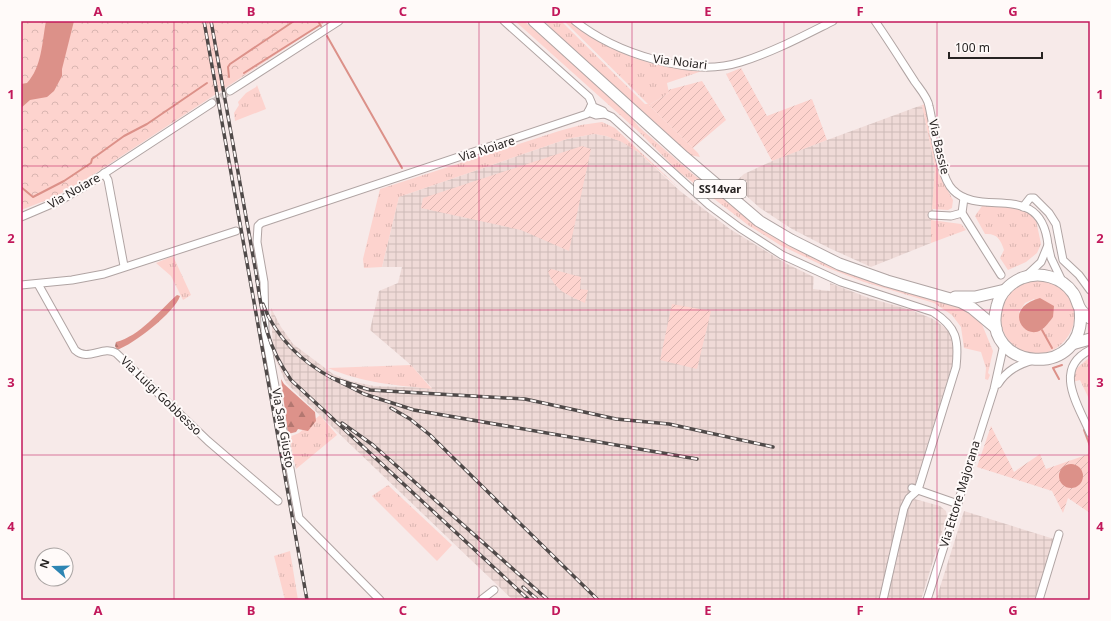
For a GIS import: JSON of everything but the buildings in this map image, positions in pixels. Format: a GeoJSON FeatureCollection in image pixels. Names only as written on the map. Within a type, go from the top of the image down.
{"type":"FeatureCollection","features":[{"type":"Feature","properties":{"kind":"highway","name":"SS14var"},"geometry":{"type":"LineString","coordinates":[[534,21],[684,157],[759,221],[791,240],[839,264],[887,281],[945,296],[972,308],[996,328],[1004,344],[1016,355],[1033,360],[1045,360],[1056,357],[1072,344],[1090,339]]}},
{"type":"Feature","properties":{"kind":"highway","name":"SS14var"},"geometry":{"type":"LineString","coordinates":[[996,328],[996,308],[1005,290],[1026,276],[1045,275],[1063,283],[1074,294],[1080,309],[1080,328],[1072,344]]}},
{"type":"Feature","properties":{"kind":"highway","name":"SS14var"},"geometry":{"type":"LineString","coordinates":[[945,296],[975,297],[1005,290]]}},
{"type":"Feature","properties":{"kind":"highway","name":"SS14var"},"geometry":{"type":"LineString","coordinates":[[1080,309],[1090,318]]}},
{"type":"Feature","properties":{"kind":"street"},"geometry":{"type":"LineString","coordinates":[[230,91],[339,21]]}},
{"type":"Feature","properties":{"kind":"street"},"geometry":{"type":"LineString","coordinates":[[504,21],[579,86],[589,97],[590,109],[596,115],[605,114],[612,117],[709,205],[740,228],[782,255],[841,282],[918,306],[946,321],[954,333],[958,350],[956,367],[915,489],[904,508],[883,600]]}},
{"type":"Feature","properties":{"kind":"street","name":"Via Noiari"},"geometry":{"type":"LineString","coordinates":[[575,21],[604,41],[643,56],[665,62],[710,66],[740,62],[802,37],[833,21]]}},
{"type":"Feature","properties":{"kind":"street","name":"Via Bassie"},"geometry":{"type":"LineString","coordinates":[[875,21],[929,104],[946,178],[952,190],[964,198]]}},
{"type":"Feature","properties":{"kind":"street"},"geometry":{"type":"LineString","coordinates":[[104,173],[212,103]]}},
{"type":"Feature","properties":{"kind":"street","name":"Via Noiare"},"geometry":{"type":"LineString","coordinates":[[259,224],[578,118],[590,109]]}},
{"type":"Feature","properties":{"kind":"street","name":"Via Noiare"},"geometry":{"type":"LineString","coordinates":[[21,217],[61,200],[104,173],[108,180],[124,266]]}},
{"type":"Feature","properties":{"kind":"street"},"geometry":{"type":"LineString","coordinates":[[1001,275],[962,213],[964,198],[1023,206],[1037,216],[1043,225],[1051,258],[1063,283]]}},
{"type":"Feature","properties":{"kind":"street"},"geometry":{"type":"LineString","coordinates":[[1023,206],[1030,198],[1034,198],[1049,213],[1056,224],[1063,260],[1079,275],[1090,290]]}},
{"type":"Feature","properties":{"kind":"street"},"geometry":{"type":"LineString","coordinates":[[932,215],[951,216],[962,213]]}},
{"type":"Feature","properties":{"kind":"street","name":"Via San Giusto"},"geometry":{"type":"LineString","coordinates":[[259,224],[257,242],[264,282],[266,331],[299,518],[380,600]]}},
{"type":"Feature","properties":{"kind":"street"},"geometry":{"type":"LineString","coordinates":[[21,285],[88,278],[236,231]]}},
{"type":"Feature","properties":{"kind":"street"},"geometry":{"type":"LineString","coordinates":[[1026,276],[1041,262],[1048,245]]}},
{"type":"Feature","properties":{"kind":"street","name":"Via Luigi Gobbesso"},"geometry":{"type":"LineString","coordinates":[[38,284],[78,353],[87,355],[109,350],[116,353],[208,440],[278,501]]}},
{"type":"Feature","properties":{"kind":"street","name":"Via Ettore Majorana"},"geometry":{"type":"LineString","coordinates":[[927,600],[994,389],[1004,344]]}},
{"type":"Feature","properties":{"kind":"street"},"geometry":{"type":"LineString","coordinates":[[1090,350],[1085,353],[1071,370],[1070,385],[1090,433]]}},
{"type":"Feature","properties":{"kind":"street","name":"Via Ettore Majorana"},"geometry":{"type":"LineString","coordinates":[[994,389],[1008,371],[1033,360]]}},
{"type":"Feature","properties":{"kind":"street"},"geometry":{"type":"LineString","coordinates":[[915,489],[958,504]]}},
{"type":"Feature","properties":{"kind":"street"},"geometry":{"type":"LineString","coordinates":[[1039,600],[1059,534]]}},
{"type":"Feature","properties":{"kind":"street"},"geometry":{"type":"LineString","coordinates":[[481,600],[494,590]]}},
{"type":"Feature","properties":{"kind":"shaded area"},"geometry":{"type":"Polygon","coordinates":[[[46,21],[74,21],[62,69],[62,76],[54,91],[47,97],[30,100],[21,108],[21,84],[27,83],[36,70],[41,54],[46,21]]]}},
{"type":"Feature","properties":{"kind":"shaded area"},"geometry":{"type":"Polygon","coordinates":[[[922,105],[935,167],[931,243],[871,267],[792,229],[760,208],[733,184],[744,174],[781,157],[922,105]]]}},
{"type":"Feature","properties":{"kind":"shaded area"},"geometry":{"type":"Polygon","coordinates":[[[594,134],[606,136],[623,142],[638,152],[680,191],[730,229],[787,264],[814,277],[813,289],[830,291],[830,283],[869,298],[911,310],[933,319],[947,329],[952,337],[954,353],[953,363],[911,498],[940,506],[946,511],[947,516],[921,600],[513,600],[286,383],[273,353],[271,308],[281,327],[293,344],[333,374],[350,381],[374,386],[432,388],[411,365],[370,330],[379,291],[398,283],[402,267],[382,267],[399,197],[567,139],[594,134]]]}},
{"type":"Feature","properties":{"kind":"shaded area"},"geometry":{"type":"Polygon","coordinates":[[[1040,298],[1054,306],[1053,317],[1041,330],[1035,332],[1028,331],[1020,322],[1019,315],[1028,303],[1040,298]]]}},
{"type":"Feature","properties":{"kind":"shaded area"},"geometry":{"type":"Polygon","coordinates":[[[1071,464],[1080,467],[1083,476],[1080,485],[1071,488],[1062,485],[1059,476],[1062,467],[1071,464]]]}},
{"type":"Feature","properties":{"kind":"shaded area"},"geometry":{"type":"Polygon","coordinates":[[[964,511],[1054,539],[1035,600],[936,600],[964,511]]]}},
{"type":"Feature","properties":{"kind":"green space"},"geometry":{"type":"Polygon","coordinates":[[[21,21],[327,21],[82,182],[52,198],[21,210],[21,21]]]}},
{"type":"Feature","properties":{"kind":"green space"},"geometry":{"type":"Polygon","coordinates":[[[515,21],[524,21],[624,108],[639,127],[695,176],[846,272],[872,282],[954,304],[967,310],[981,322],[993,351],[988,380],[985,379],[986,368],[981,352],[964,348],[961,327],[952,315],[934,303],[864,282],[828,268],[780,245],[748,225],[678,171],[639,132],[515,21]]]}},
{"type":"Feature","properties":{"kind":"green space"},"geometry":{"type":"Polygon","coordinates":[[[545,21],[561,21],[645,104],[648,104],[564,21],[569,21],[602,43],[633,57],[666,66],[705,70],[667,83],[669,93],[649,105],[698,153],[700,157],[689,155],[567,46],[545,21]]]}},
{"type":"Feature","properties":{"kind":"green space"},"geometry":{"type":"Polygon","coordinates":[[[741,68],[767,116],[812,99],[827,140],[772,161],[726,74],[741,68]]]}},
{"type":"Feature","properties":{"kind":"green space"},"geometry":{"type":"Polygon","coordinates":[[[702,81],[726,120],[693,148],[649,105],[669,93],[668,90],[702,81]]]}},
{"type":"Feature","properties":{"kind":"green space"},"geometry":{"type":"Polygon","coordinates":[[[257,85],[266,109],[235,121],[234,113],[239,105],[238,102],[246,93],[257,85]]]}},
{"type":"Feature","properties":{"kind":"green space"},"geometry":{"type":"Polygon","coordinates":[[[925,104],[942,180],[953,200],[952,208],[948,210],[932,209],[935,167],[922,105],[925,104]]]}},
{"type":"Feature","properties":{"kind":"green space"},"geometry":{"type":"Polygon","coordinates":[[[602,122],[615,128],[681,190],[638,152],[622,142],[606,136],[594,134],[567,139],[399,197],[382,267],[364,268],[363,259],[380,189],[559,131],[581,125],[602,122]]]}},
{"type":"Feature","properties":{"kind":"green space"},"geometry":{"type":"Polygon","coordinates":[[[582,146],[591,149],[569,251],[521,230],[421,208],[423,198],[582,146]]]}},
{"type":"Feature","properties":{"kind":"green space"},"geometry":{"type":"Polygon","coordinates":[[[982,206],[1015,207],[1026,211],[1036,220],[1041,244],[1037,253],[1026,262],[1008,270],[1000,258],[1004,250],[1000,240],[993,235],[985,234],[975,216],[982,206]]]}},
{"type":"Feature","properties":{"kind":"green space"},"geometry":{"type":"Polygon","coordinates":[[[931,220],[961,224],[966,230],[931,243],[931,220]]]}},
{"type":"Feature","properties":{"kind":"green space"},"geometry":{"type":"Polygon","coordinates":[[[173,256],[191,295],[183,300],[171,276],[156,263],[173,256]]]}},
{"type":"Feature","properties":{"kind":"green space"},"geometry":{"type":"Polygon","coordinates":[[[551,269],[581,277],[580,289],[588,290],[585,303],[562,291],[554,283],[548,271],[551,269]]]}},
{"type":"Feature","properties":{"kind":"green space"},"geometry":{"type":"Polygon","coordinates":[[[1038,280],[1055,284],[1067,293],[1073,304],[1075,316],[1072,329],[1066,340],[1056,348],[1044,353],[1029,353],[1018,349],[1007,338],[1002,327],[1001,312],[1003,304],[1012,291],[1025,282],[1038,280]],[[1034,299],[1025,303],[1019,312],[1042,330],[1053,317],[1034,299]]]}},
{"type":"Feature","properties":{"kind":"green space"},"geometry":{"type":"Polygon","coordinates":[[[177,295],[180,296],[177,303],[162,319],[133,341],[117,350],[115,346],[116,342],[125,339],[141,329],[177,295]]]}},
{"type":"Feature","properties":{"kind":"green space"},"geometry":{"type":"Polygon","coordinates":[[[672,304],[711,311],[697,369],[660,360],[672,304]]]}},
{"type":"Feature","properties":{"kind":"green space"},"geometry":{"type":"Polygon","coordinates":[[[1090,357],[1090,401],[1080,380],[1072,382],[1077,368],[1090,357]]]}},
{"type":"Feature","properties":{"kind":"green space"},"geometry":{"type":"Polygon","coordinates":[[[411,365],[432,389],[392,385],[367,380],[328,368],[411,365]]]}},
{"type":"Feature","properties":{"kind":"green space"},"geometry":{"type":"Polygon","coordinates":[[[281,379],[284,384],[315,412],[316,421],[308,431],[298,429],[296,432],[288,434],[281,379]]]}},
{"type":"Feature","properties":{"kind":"green space"},"geometry":{"type":"Polygon","coordinates":[[[320,415],[337,435],[296,469],[289,437],[299,433],[320,415]]]}},
{"type":"Feature","properties":{"kind":"green space"},"geometry":{"type":"Polygon","coordinates":[[[991,426],[1014,472],[1040,454],[1046,469],[1089,454],[1090,513],[1068,498],[1063,513],[1052,491],[977,467],[991,426]]]}},
{"type":"Feature","properties":{"kind":"green space"},"geometry":{"type":"Polygon","coordinates":[[[388,485],[452,545],[437,561],[372,496],[388,485]]]}},
{"type":"Feature","properties":{"kind":"green space"},"geometry":{"type":"Polygon","coordinates":[[[290,551],[298,600],[285,600],[274,556],[290,551]]]}},
{"type":"Feature","properties":{"kind":"waterway"},"geometry":{"type":"LineString","coordinates":[[229,77],[228,67],[230,64],[294,21]]}},
{"type":"Feature","properties":{"kind":"waterway"},"geometry":{"type":"LineString","coordinates":[[318,21],[321,26]]}},
{"type":"Feature","properties":{"kind":"waterway"},"geometry":{"type":"LineString","coordinates":[[244,73],[320,25]]}},
{"type":"Feature","properties":{"kind":"waterway"},"geometry":{"type":"LineString","coordinates":[[327,36],[402,168]]}},
{"type":"Feature","properties":{"kind":"waterway"},"geometry":{"type":"LineString","coordinates":[[21,187],[33,197],[64,181],[91,163],[92,159],[124,136],[147,124],[207,83]]}},
{"type":"Feature","properties":{"kind":"waterway"},"geometry":{"type":"LineString","coordinates":[[1042,330],[1052,348]]}},
{"type":"Feature","properties":{"kind":"waterway"},"geometry":{"type":"LineString","coordinates":[[1059,379],[1053,368],[1062,365]]}},
{"type":"Feature","properties":{"kind":"waterway"},"geometry":{"type":"LineString","coordinates":[[1084,430],[1090,446]]}},
{"type":"Feature","properties":{"kind":"tunnel"},"geometry":{"type":"LineString","coordinates":[[212,103],[230,91]]}},
{"type":"Feature","properties":{"kind":"railway"},"geometry":{"type":"LineString","coordinates":[[204,21],[307,600]]}},
{"type":"Feature","properties":{"kind":"railway"},"geometry":{"type":"LineString","coordinates":[[211,21],[258,284]]}},
{"type":"Feature","properties":{"kind":"railway"},"geometry":{"type":"LineString","coordinates":[[257,280],[261,308],[271,344],[276,356],[291,380],[529,600]]}},
{"type":"Feature","properties":{"kind":"railway"},"geometry":{"type":"LineString","coordinates":[[263,304],[268,316],[282,338],[300,356],[321,372],[332,378]]}},
{"type":"Feature","properties":{"kind":"railway"},"geometry":{"type":"LineString","coordinates":[[697,459],[414,410],[364,394],[332,378],[370,390],[525,399],[616,419],[669,424],[773,447]]}},
{"type":"Feature","properties":{"kind":"railway"},"geometry":{"type":"LineString","coordinates":[[391,408],[410,419],[430,435],[598,600]]}},
{"type":"Feature","properties":{"kind":"railway"},"geometry":{"type":"LineString","coordinates":[[342,423],[373,445],[548,600]]}},
{"type":"Feature","properties":{"kind":"railway"},"geometry":{"type":"LineString","coordinates":[[523,587],[538,600]]}}]}
